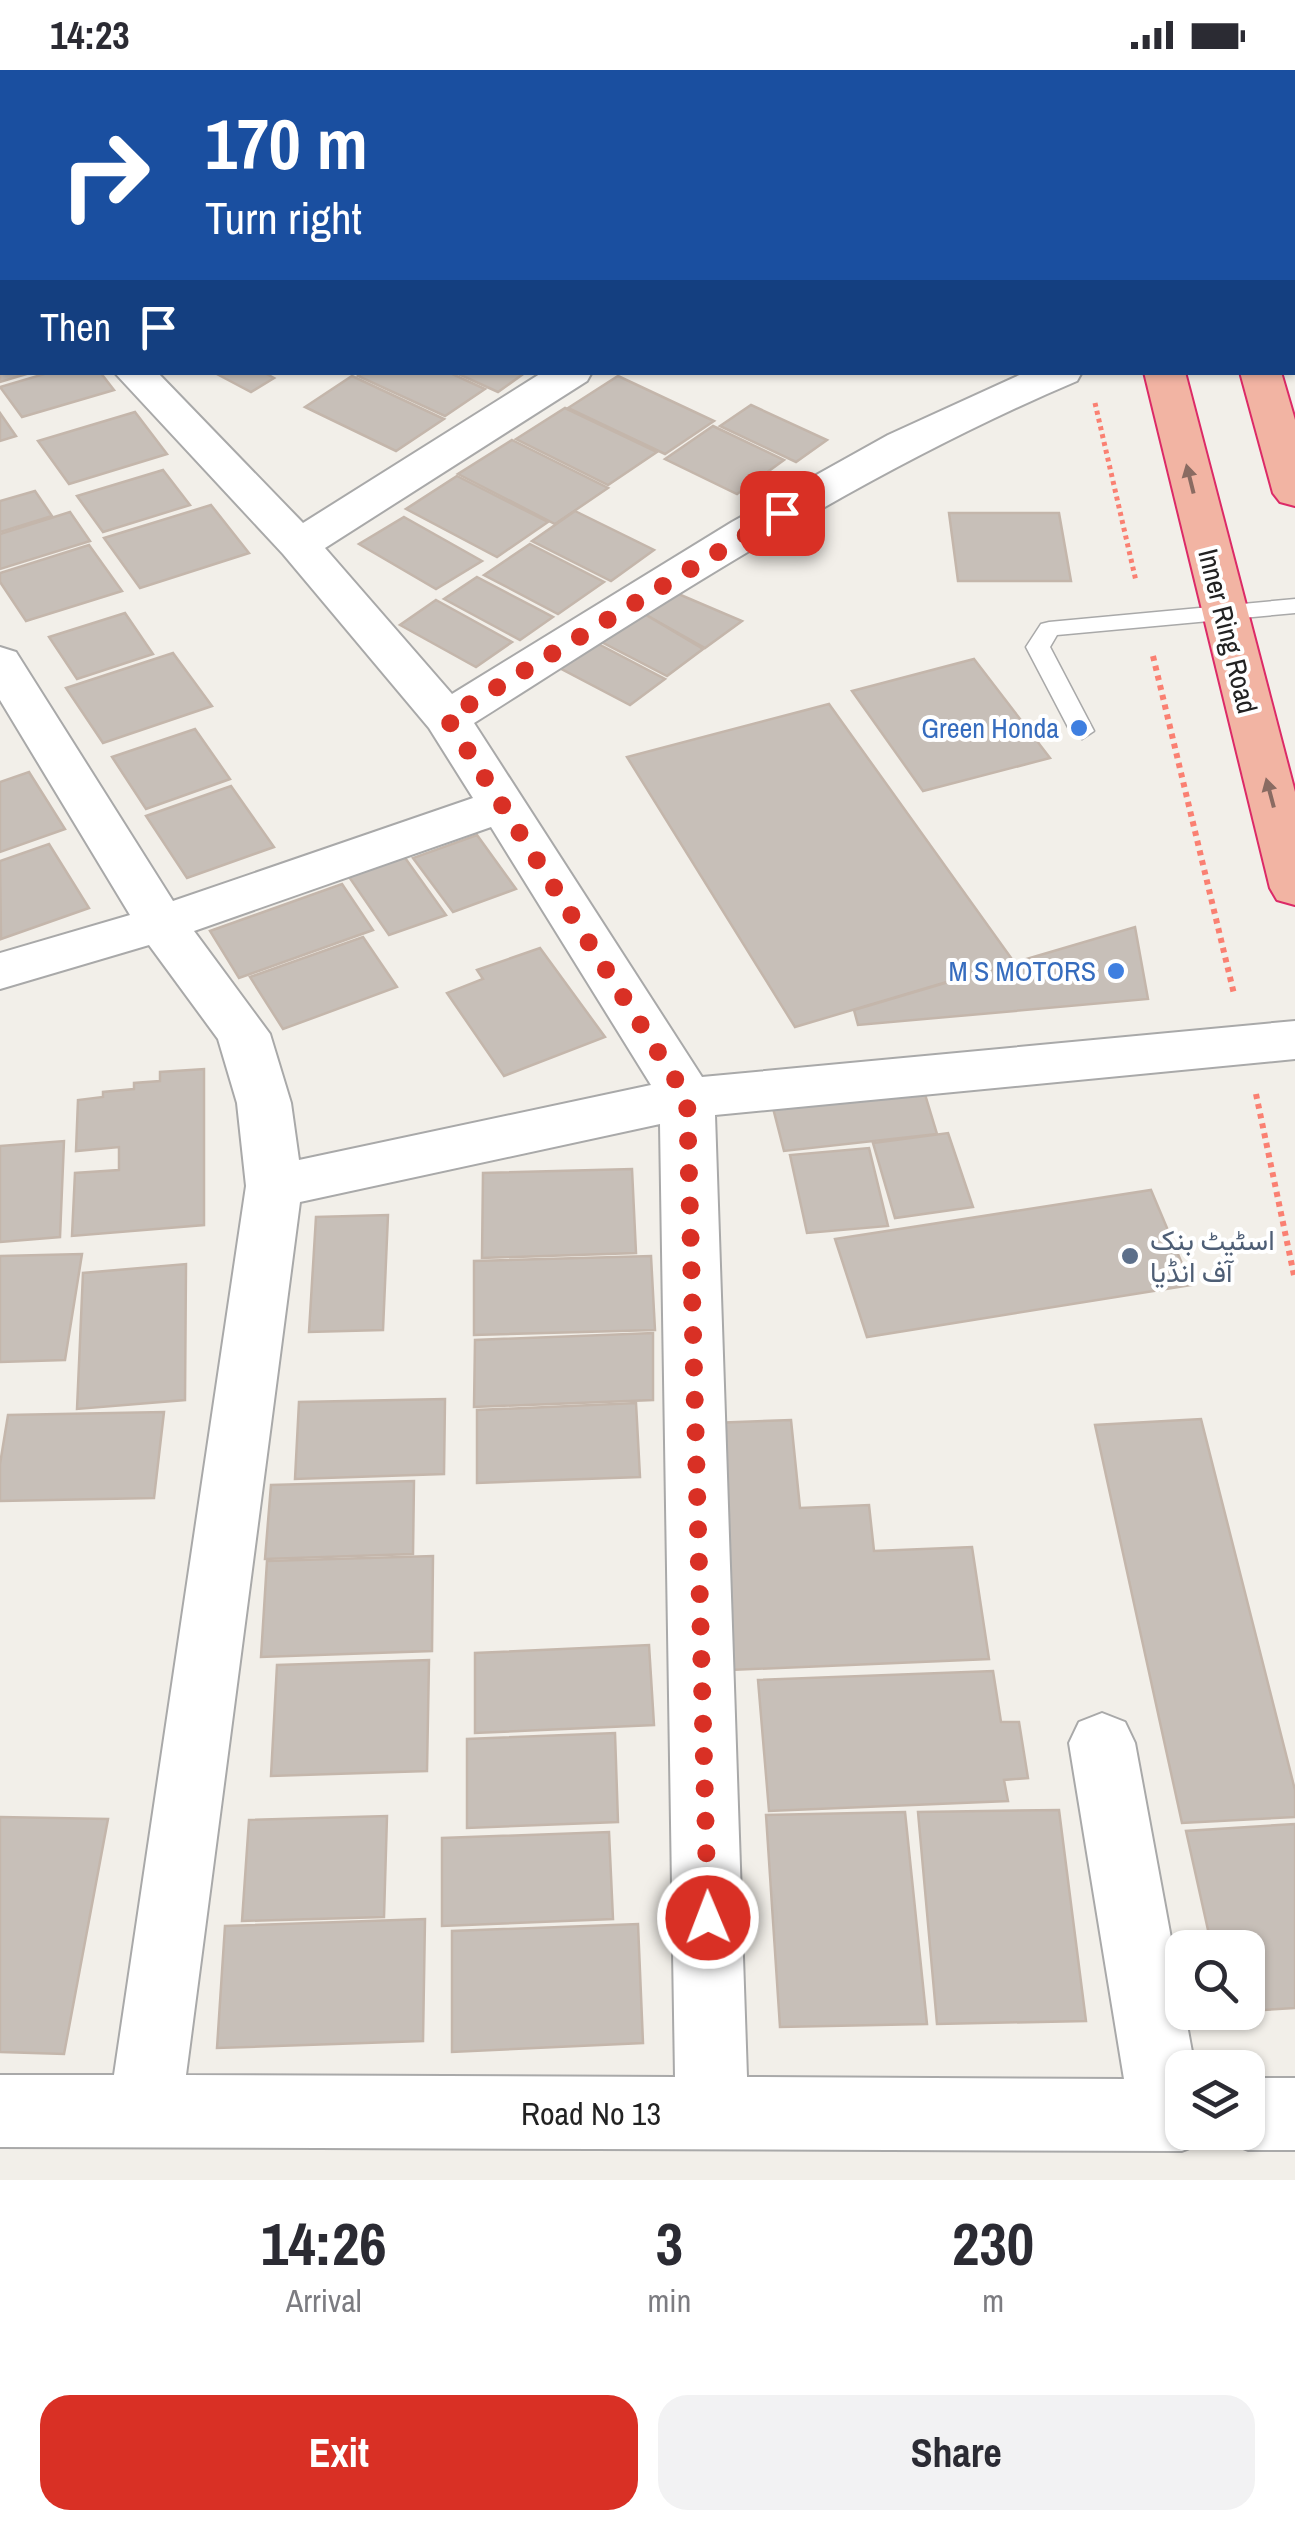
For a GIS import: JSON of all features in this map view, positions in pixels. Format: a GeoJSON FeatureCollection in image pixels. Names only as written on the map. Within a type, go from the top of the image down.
{"type":"FeatureCollection","features":[{"type":"Feature","properties":{"kind":"highway","name":"Inner Ring Road"},"geometry":{"type":"LineString","coordinates":[[1165,375],[1295,888]]}},
{"type":"Feature","properties":{"kind":"highway"},"geometry":{"type":"LineString","coordinates":[[1261,375],[1295,493]]}},
{"type":"Feature","properties":{"kind":"street"},"geometry":{"type":"LineString","coordinates":[[137,375],[298,545],[447,718],[687,1098],[712,2114]]}},
{"type":"Feature","properties":{"kind":"street"},"geometry":{"type":"LineString","coordinates":[[298,545],[567,375]]}},
{"type":"Feature","properties":{"kind":"street"},"geometry":{"type":"LineString","coordinates":[[447,718],[815,493],[949,423],[1078,382]]}},
{"type":"Feature","properties":{"kind":"street"},"geometry":{"type":"LineString","coordinates":[[0,662],[161,924],[243,1034],[264,1103],[274,1186],[146,2112]]}},
{"type":"Feature","properties":{"kind":"street"},"geometry":{"type":"LineString","coordinates":[[0,970],[161,924],[503,805]]}},
{"type":"Feature","properties":{"kind":"street"},"geometry":{"type":"LineString","coordinates":[[274,1186],[687,1098],[1270,1042]]}},
{"type":"Feature","properties":{"kind":"street"},"geometry":{"type":"LineString","coordinates":[[1102,1743],[1165,2063]]}},
{"type":"Feature","properties":{"kind":"street","name":"Road No 13"},"geometry":{"type":"LineString","coordinates":[[0,2111],[1165,2114]]}},
{"type":"Feature","properties":{"kind":"street"},"geometry":{"type":"LineString","coordinates":[[1265,2114],[1295,2114]]}},
{"type":"Feature","properties":{"kind":"lane"},"geometry":{"type":"LineString","coordinates":[[1082,731],[1038,647],[1049,629],[1295,606]]}},
{"type":"Feature","properties":{"kind":"path"},"geometry":{"type":"LineString","coordinates":[[1078,382],[1144,620],[1270,1042],[1295,1280]]}},
{"type":"Feature","properties":{"kind":"building"},"geometry":{"type":"Polygon","coordinates":[[[0,375],[23,375],[0,382],[0,375]]]}},
{"type":"Feature","properties":{"kind":"building"},"geometry":{"type":"Polygon","coordinates":[[[41,375],[102,375],[114,390],[22,417],[0,387],[41,375]]]}},
{"type":"Feature","properties":{"kind":"building"},"geometry":{"type":"Polygon","coordinates":[[[219,375],[274,378],[251,392],[219,375]]]}},
{"type":"Feature","properties":{"kind":"building"},"geometry":{"type":"Polygon","coordinates":[[[455,375],[485,389],[445,416],[358,376],[455,375]]]}},
{"type":"Feature","properties":{"kind":"building"},"geometry":{"type":"Polygon","coordinates":[[[461,375],[522,375],[498,392],[461,375]]]}},
{"type":"Feature","properties":{"kind":"building"},"geometry":{"type":"Polygon","coordinates":[[[352,376],[444,419],[396,451],[305,407],[352,376]]]}},
{"type":"Feature","properties":{"kind":"building"},"geometry":{"type":"Polygon","coordinates":[[[618,376],[714,421],[665,454],[568,408],[618,376]]]}},
{"type":"Feature","properties":{"kind":"building"},"geometry":{"type":"Polygon","coordinates":[[[751,405],[827,440],[796,462],[720,426],[751,405]]]}},
{"type":"Feature","properties":{"kind":"building"},"geometry":{"type":"Polygon","coordinates":[[[565,408],[657,452],[608,485],[516,439],[565,408]]]}},
{"type":"Feature","properties":{"kind":"building"},"geometry":{"type":"Polygon","coordinates":[[[135,412],[167,454],[69,484],[38,441],[135,412]]]}},
{"type":"Feature","properties":{"kind":"building"},"geometry":{"type":"Polygon","coordinates":[[[0,413],[16,436],[0,441],[0,413]]]}},
{"type":"Feature","properties":{"kind":"building"},"geometry":{"type":"Polygon","coordinates":[[[713,426],[784,460],[737,494],[665,459],[713,426]]]}},
{"type":"Feature","properties":{"kind":"building"},"geometry":{"type":"Polygon","coordinates":[[[512,440],[608,488],[555,524],[458,474],[512,440]]]}},
{"type":"Feature","properties":{"kind":"building"},"geometry":{"type":"Polygon","coordinates":[[[163,470],[190,505],[103,532],[77,496],[163,470]]]}},
{"type":"Feature","properties":{"kind":"building"},"geometry":{"type":"Polygon","coordinates":[[[457,476],[548,522],[497,557],[406,509],[457,476]]]}},
{"type":"Feature","properties":{"kind":"building"},"geometry":{"type":"Polygon","coordinates":[[[35,491],[52,516],[0,532],[0,501],[35,491]]]}},
{"type":"Feature","properties":{"kind":"building"},"geometry":{"type":"Polygon","coordinates":[[[211,505],[249,553],[140,588],[104,538],[211,505]]]}},
{"type":"Feature","properties":{"kind":"building"},"geometry":{"type":"Polygon","coordinates":[[[575,511],[654,550],[611,581],[532,541],[575,511]]]}},
{"type":"Feature","properties":{"kind":"building"},"geometry":{"type":"Polygon","coordinates":[[[70,512],[90,541],[0,569],[0,534],[70,512]]]}},
{"type":"Feature","properties":{"kind":"building"},"geometry":{"type":"Polygon","coordinates":[[[949,513],[1059,513],[1071,581],[958,581],[949,513]]]}},
{"type":"Feature","properties":{"kind":"building"},"geometry":{"type":"Polygon","coordinates":[[[404,517],[482,561],[436,589],[359,544],[404,517]]]}},
{"type":"Feature","properties":{"kind":"building"},"geometry":{"type":"Polygon","coordinates":[[[530,544],[604,582],[558,614],[484,575],[530,544]]]}},
{"type":"Feature","properties":{"kind":"building"},"geometry":{"type":"Polygon","coordinates":[[[89,545],[122,591],[26,621],[0,582],[0,573],[89,545]]]}},
{"type":"Feature","properties":{"kind":"building"},"geometry":{"type":"Polygon","coordinates":[[[477,577],[553,617],[520,640],[444,599],[477,577]]]}},
{"type":"Feature","properties":{"kind":"building"},"geometry":{"type":"Polygon","coordinates":[[[669,590],[742,621],[705,648],[641,612],[669,590]]]}},
{"type":"Feature","properties":{"kind":"building"},"geometry":{"type":"Polygon","coordinates":[[[436,600],[512,642],[476,667],[400,625],[436,600]]]}},
{"type":"Feature","properties":{"kind":"building"},"geometry":{"type":"Polygon","coordinates":[[[641,612],[703,649],[667,676],[590,636],[641,612]]]}},
{"type":"Feature","properties":{"kind":"building"},"geometry":{"type":"Polygon","coordinates":[[[125,613],[153,654],[77,679],[49,637],[125,613]]]}},
{"type":"Feature","properties":{"kind":"building"},"geometry":{"type":"Polygon","coordinates":[[[587,638],[665,679],[630,705],[552,664],[587,638]]]}},
{"type":"Feature","properties":{"kind":"building"},"geometry":{"type":"Polygon","coordinates":[[[173,653],[212,706],[103,743],[66,688],[173,653]]]}},
{"type":"Feature","properties":{"kind":"building"},"geometry":{"type":"Polygon","coordinates":[[[974,659],[1050,758],[923,791],[852,691],[974,659]]]}},
{"type":"Feature","properties":{"kind":"building"},"geometry":{"type":"Polygon","coordinates":[[[829,704],[1014,962],[795,1027],[627,757],[829,704]]]}},
{"type":"Feature","properties":{"kind":"building"},"geometry":{"type":"Polygon","coordinates":[[[195,729],[230,779],[146,809],[112,757],[195,729]]]}},
{"type":"Feature","properties":{"kind":"building"},"geometry":{"type":"Polygon","coordinates":[[[29,772],[65,829],[0,852],[0,782],[29,772]]]}},
{"type":"Feature","properties":{"kind":"building"},"geometry":{"type":"Polygon","coordinates":[[[231,786],[274,847],[187,878],[146,816],[231,786]]]}},
{"type":"Feature","properties":{"kind":"building"},"geometry":{"type":"Polygon","coordinates":[[[477,835],[516,889],[453,912],[413,858],[477,835]]]}},
{"type":"Feature","properties":{"kind":"building"},"geometry":{"type":"Polygon","coordinates":[[[49,844],[89,908],[1,939],[0,861],[49,844]]]}},
{"type":"Feature","properties":{"kind":"building"},"geometry":{"type":"Polygon","coordinates":[[[403,855],[446,915],[389,935],[347,874],[403,855]]]}},
{"type":"Feature","properties":{"kind":"building"},"geometry":{"type":"Polygon","coordinates":[[[342,884],[373,930],[239,978],[210,931],[342,884]]]}},
{"type":"Feature","properties":{"kind":"building"},"geometry":{"type":"Polygon","coordinates":[[[1135,927],[1148,999],[858,1025],[854,1010],[1135,927]]]}},
{"type":"Feature","properties":{"kind":"building"},"geometry":{"type":"Polygon","coordinates":[[[363,937],[397,987],[283,1029],[250,977],[363,937]]]}},
{"type":"Feature","properties":{"kind":"building"},"geometry":{"type":"Polygon","coordinates":[[[540,948],[605,1037],[504,1076],[447,993],[483,979],[477,970],[540,948]]]}},
{"type":"Feature","properties":{"kind":"building"},"geometry":{"type":"Polygon","coordinates":[[[204,1069],[204,1225],[72,1236],[75,1173],[119,1170],[119,1147],[76,1151],[78,1100],[103,1097],[103,1092],[134,1089],[134,1083],[160,1081],[160,1072],[204,1069]]]}},
{"type":"Feature","properties":{"kind":"building"},"geometry":{"type":"Polygon","coordinates":[[[924,1091],[937,1134],[784,1151],[773,1108],[924,1091]]]}},
{"type":"Feature","properties":{"kind":"building"},"geometry":{"type":"Polygon","coordinates":[[[948,1133],[973,1207],[895,1218],[873,1143],[948,1133]]]}},
{"type":"Feature","properties":{"kind":"building"},"geometry":{"type":"Polygon","coordinates":[[[64,1141],[60,1237],[0,1242],[0,1146],[64,1141]]]}},
{"type":"Feature","properties":{"kind":"building"},"geometry":{"type":"Polygon","coordinates":[[[869,1148],[888,1226],[807,1233],[790,1155],[869,1148]]]}},
{"type":"Feature","properties":{"kind":"building"},"geometry":{"type":"Polygon","coordinates":[[[632,1169],[636,1253],[482,1258],[483,1173],[632,1169]]]}},
{"type":"Feature","properties":{"kind":"building"},"geometry":{"type":"Polygon","coordinates":[[[1151,1190],[1191,1285],[867,1337],[835,1239],[1151,1190]]]}},
{"type":"Feature","properties":{"kind":"building"},"geometry":{"type":"Polygon","coordinates":[[[388,1215],[383,1330],[309,1332],[316,1217],[388,1215]]]}},
{"type":"Feature","properties":{"kind":"building"},"geometry":{"type":"Polygon","coordinates":[[[82,1254],[65,1360],[0,1362],[0,1256],[82,1254]]]}},
{"type":"Feature","properties":{"kind":"building"},"geometry":{"type":"Polygon","coordinates":[[[651,1256],[655,1330],[474,1335],[474,1261],[651,1256]]]}},
{"type":"Feature","properties":{"kind":"building"},"geometry":{"type":"Polygon","coordinates":[[[186,1264],[185,1400],[77,1409],[83,1273],[186,1264]]]}},
{"type":"Feature","properties":{"kind":"building"},"geometry":{"type":"Polygon","coordinates":[[[653,1333],[653,1400],[474,1407],[475,1340],[653,1333]]]}},
{"type":"Feature","properties":{"kind":"building"},"geometry":{"type":"Polygon","coordinates":[[[445,1399],[444,1474],[295,1479],[299,1402],[445,1399]]]}},
{"type":"Feature","properties":{"kind":"building"},"geometry":{"type":"Polygon","coordinates":[[[636,1403],[640,1477],[477,1483],[477,1410],[636,1403]]]}},
{"type":"Feature","properties":{"kind":"building"},"geometry":{"type":"Polygon","coordinates":[[[164,1412],[154,1498],[0,1501],[0,1464],[8,1415],[164,1412]]]}},
{"type":"Feature","properties":{"kind":"building"},"geometry":{"type":"Polygon","coordinates":[[[1201,1419],[1295,1790],[1295,1817],[1182,1823],[1095,1425],[1201,1419]]]}},
{"type":"Feature","properties":{"kind":"building"},"geometry":{"type":"Polygon","coordinates":[[[791,1420],[800,1508],[869,1505],[874,1551],[972,1547],[989,1659],[730,1670],[712,1423],[791,1420]]]}},
{"type":"Feature","properties":{"kind":"building"},"geometry":{"type":"Polygon","coordinates":[[[414,1481],[413,1554],[265,1559],[271,1485],[414,1481]]]}},
{"type":"Feature","properties":{"kind":"building"},"geometry":{"type":"Polygon","coordinates":[[[433,1556],[432,1651],[261,1657],[267,1561],[433,1556]]]}},
{"type":"Feature","properties":{"kind":"building"},"geometry":{"type":"Polygon","coordinates":[[[649,1645],[654,1725],[475,1733],[475,1653],[649,1645]]]}},
{"type":"Feature","properties":{"kind":"building"},"geometry":{"type":"Polygon","coordinates":[[[429,1660],[427,1771],[271,1776],[277,1665],[429,1660]]]}},
{"type":"Feature","properties":{"kind":"building"},"geometry":{"type":"Polygon","coordinates":[[[993,1671],[1001,1722],[1019,1722],[1028,1778],[1004,1780],[1008,1801],[769,1811],[758,1680],[993,1671]]]}},
{"type":"Feature","properties":{"kind":"building"},"geometry":{"type":"Polygon","coordinates":[[[615,1733],[618,1822],[467,1828],[467,1739],[615,1733]]]}},
{"type":"Feature","properties":{"kind":"building"},"geometry":{"type":"Polygon","coordinates":[[[1059,1810],[1086,2021],[937,2024],[918,1812],[1059,1810]]]}},
{"type":"Feature","properties":{"kind":"building"},"geometry":{"type":"Polygon","coordinates":[[[905,1812],[927,2024],[780,2027],[766,1815],[905,1812]]]}},
{"type":"Feature","properties":{"kind":"building"},"geometry":{"type":"Polygon","coordinates":[[[387,1816],[384,1917],[242,1921],[249,1820],[387,1816]]]}},
{"type":"Feature","properties":{"kind":"building"},"geometry":{"type":"Polygon","coordinates":[[[0,1817],[108,1819],[64,2054],[0,2052],[0,1817]]]}},
{"type":"Feature","properties":{"kind":"building"},"geometry":{"type":"Polygon","coordinates":[[[1295,1824],[1295,2008],[1265,2010],[1265,1930],[1208,1930],[1186,1831],[1295,1824]]]}},
{"type":"Feature","properties":{"kind":"building"},"geometry":{"type":"Polygon","coordinates":[[[609,1832],[613,1919],[442,1926],[442,1838],[609,1832]]]}},
{"type":"Feature","properties":{"kind":"building"},"geometry":{"type":"Polygon","coordinates":[[[425,1919],[423,2041],[217,2048],[225,1926],[425,1919]]]}},
{"type":"Feature","properties":{"kind":"building"},"geometry":{"type":"Polygon","coordinates":[[[638,1924],[643,2043],[452,2052],[452,1931],[638,1924]]]}},
{"type":"Feature","properties":{"kind":"place","name":"Green Honda"},"geometry":{"type":"Point","coordinates":[1079,728]}},
{"type":"Feature","properties":{"kind":"place","name":"M S MOTORS"},"geometry":{"type":"Point","coordinates":[1116,971]}},
{"type":"Feature","properties":{"kind":"place","name":"اسٹیٹ بنک آف انڈیا"},"geometry":{"type":"Point","coordinates":[1130,1256]}},
{"type":"Feature","properties":{"kind":"route"},"geometry":{"type":"LineString","coordinates":[[708,1918],[687,1098],[447,718],[782,513]]}}]}
